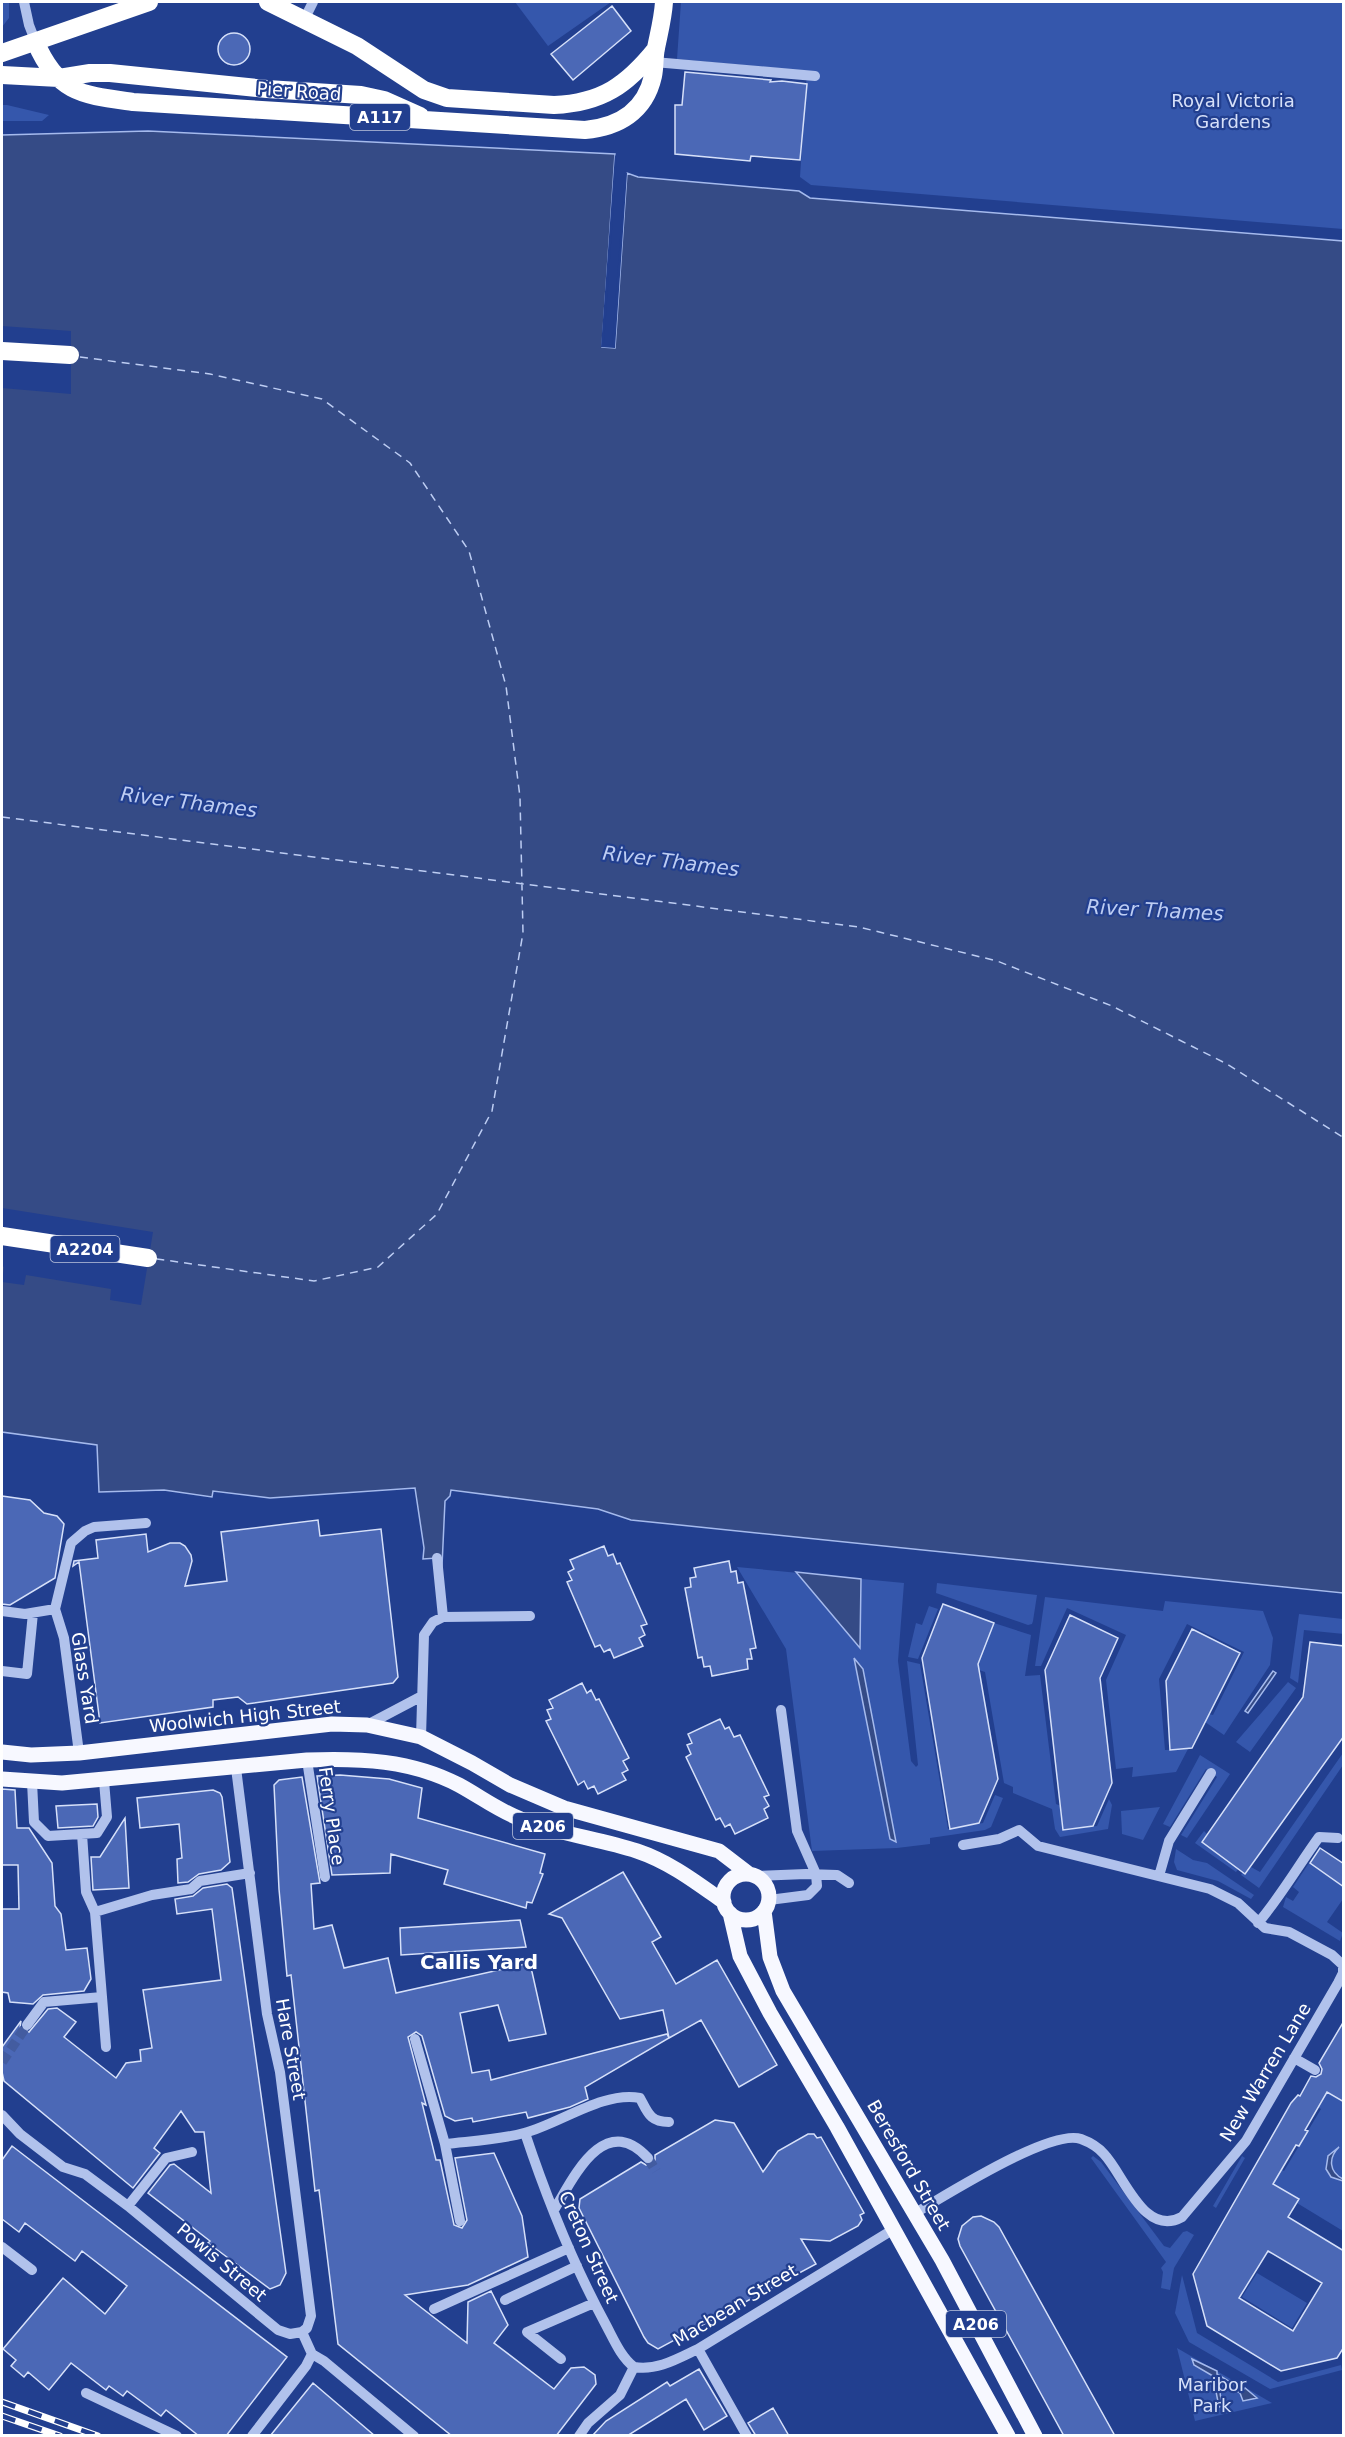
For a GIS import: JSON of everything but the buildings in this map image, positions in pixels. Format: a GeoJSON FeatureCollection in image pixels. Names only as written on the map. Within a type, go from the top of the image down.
{"type":"FeatureCollection","features":[{"type":"Feature","properties":{"kind":"highway"},"geometry":{"type":"LineString","coordinates":[[2,53],[36,43],[106,15],[149,2]]}},
{"type":"Feature","properties":{"kind":"highway","name":"A117"},"geometry":{"type":"LineString","coordinates":[[268,2],[309,10],[357,46],[424,90],[447,98],[554,105],[572,104],[617,88],[655,56]]}},
{"type":"Feature","properties":{"kind":"highway","name":"Pier Road"},"geometry":{"type":"LineString","coordinates":[[58,78],[73,90],[87,96],[133,102],[585,130],[609,126],[630,116],[638,108],[650,87],[664,2]]}},
{"type":"Feature","properties":{"kind":"highway"},"geometry":{"type":"LineString","coordinates":[[36,43],[58,78]]}},
{"type":"Feature","properties":{"kind":"highway"},"geometry":{"type":"LineString","coordinates":[[2,75],[58,78],[90,73],[110,73],[267,89],[361,95],[384,100],[432,122]]}},
{"type":"Feature","properties":{"kind":"highway"},"geometry":{"type":"LineString","coordinates":[[2,351],[70,355]]}},
{"type":"Feature","properties":{"kind":"highway","name":"A2204"},"geometry":{"type":"LineString","coordinates":[[2,1236],[148,1258]]}},
{"type":"Feature","properties":{"kind":"main road","name":"Woolwich High Street"},"geometry":{"type":"LineString","coordinates":[[2,1752],[32,1755],[79,1753],[332,1724],[367,1725],[421,1737],[510,1785],[564,1808],[720,1851],[753,1875]]}},
{"type":"Feature","properties":{"kind":"main road","name":"A206"},"geometry":{"type":"LineString","coordinates":[[2,1779],[62,1783],[104,1781],[307,1760],[387,1761],[427,1770],[524,1821],[639,1852],[667,1863],[727,1907],[740,1956],[770,2013],[837,2127],[1008,2436]]}},
{"type":"Feature","properties":{"kind":"main road"},"geometry":{"type":"LineString","coordinates":[[742,1874],[753,1875],[766,1886],[767,1906],[759,1916],[744,1919],[727,1907],[725,1888],[729,1882],[742,1874]]}},
{"type":"Feature","properties":{"kind":"main road","name":"Beresford Street"},"geometry":{"type":"LineString","coordinates":[[767,1906],[770,1957],[783,1990],[915,2213],[1035,2436]]}},
{"type":"Feature","properties":{"kind":"main road"},"geometry":{"type":"LineString","coordinates":[[894,2229],[915,2213]]}},
{"type":"Feature","properties":{"kind":"street"},"geometry":{"type":"LineString","coordinates":[[24,2],[36,43]]}},
{"type":"Feature","properties":{"kind":"street"},"geometry":{"type":"LineString","coordinates":[[655,56],[814,76]]}},
{"type":"Feature","properties":{"kind":"street"},"geometry":{"type":"LineString","coordinates":[[2,1611],[25,1614],[55,1609],[71,1543],[85,1531],[94,1527],[146,1523]]}},
{"type":"Feature","properties":{"kind":"street"},"geometry":{"type":"LineString","coordinates":[[437,1558],[443,1617]]}},
{"type":"Feature","properties":{"kind":"street","name":"Glass Yard"},"geometry":{"type":"LineString","coordinates":[[55,1609],[64,1638],[79,1753]]}},
{"type":"Feature","properties":{"kind":"street"},"geometry":{"type":"LineString","coordinates":[[2,1671],[27,1674],[33,1613]]}},
{"type":"Feature","properties":{"kind":"street"},"geometry":{"type":"LineString","coordinates":[[421,1737],[424,1635],[433,1622],[443,1617],[530,1616]]}},
{"type":"Feature","properties":{"kind":"street"},"geometry":{"type":"LineString","coordinates":[[367,1725],[422,1696]]}},
{"type":"Feature","properties":{"kind":"street"},"geometry":{"type":"LineString","coordinates":[[767,1906],[808,1895],[817,1886],[816,1874],[797,1831],[781,1710]]}},
{"type":"Feature","properties":{"kind":"street","name":"Ferry Place"},"geometry":{"type":"LineString","coordinates":[[307,1760],[324,1877]]}},
{"type":"Feature","properties":{"kind":"street","name":"Hare Street"},"geometry":{"type":"LineString","coordinates":[[236,1768],[267,2014],[280,2072],[311,2316],[307,2328],[302,2332]]}},
{"type":"Feature","properties":{"kind":"street"},"geometry":{"type":"LineString","coordinates":[[1160,1876],[1168,1841],[1212,1773]]}},
{"type":"Feature","properties":{"kind":"street"},"geometry":{"type":"LineString","coordinates":[[32,1782],[34,1822],[48,1836],[97,1833],[107,1817],[104,1781]]}},
{"type":"Feature","properties":{"kind":"street"},"geometry":{"type":"LineString","coordinates":[[963,1845],[999,1839],[1019,1830],[1038,1846],[1210,1888],[1238,1903],[1266,1928],[1289,1932],[1332,1955],[1343,1966]]}},
{"type":"Feature","properties":{"kind":"street"},"geometry":{"type":"LineString","coordinates":[[82,1834],[86,1892],[94,1912],[106,2047]]}},
{"type":"Feature","properties":{"kind":"street"},"geometry":{"type":"LineString","coordinates":[[1258,1923],[1281,1896],[1319,1837],[1338,1838]]}},
{"type":"Feature","properties":{"kind":"street"},"geometry":{"type":"LineString","coordinates":[[94,1912],[152,1895],[190,1889],[201,1881],[250,1873]]}},
{"type":"Feature","properties":{"kind":"street"},"geometry":{"type":"LineString","coordinates":[[753,1875],[837,1875],[849,1883]]}},
{"type":"Feature","properties":{"kind":"street","name":"New Warren Lane"},"geometry":{"type":"LineString","coordinates":[[915,2213],[1036,2147],[1049,2141],[1071,2137],[1080,2139],[1104,2154],[1140,2205],[1153,2217],[1161,2221],[1174,2221],[1182,2217],[1246,2141],[1338,1983],[1343,1973],[1343,1966]]}},
{"type":"Feature","properties":{"kind":"street"},"geometry":{"type":"LineString","coordinates":[[27,2025],[44,2002],[102,1997]]}},
{"type":"Feature","properties":{"kind":"street"},"geometry":{"type":"LineString","coordinates":[[415,2039],[445,2144],[460,2221]]}},
{"type":"Feature","properties":{"kind":"street"},"geometry":{"type":"LineString","coordinates":[[1294,2058],[1315,2070]]}},
{"type":"Feature","properties":{"kind":"street"},"geometry":{"type":"LineString","coordinates":[[445,2144],[525,2133],[581,2110],[630,2096],[640,2097],[650,2119],[669,2122]]}},
{"type":"Feature","properties":{"kind":"street","name":"Powis Street"},"geometry":{"type":"LineString","coordinates":[[2,2115],[20,2134],[63,2167],[85,2174],[128,2206],[278,2330],[290,2334],[302,2332]]}},
{"type":"Feature","properties":{"kind":"street","name":"Creton Street"},"geometry":{"type":"LineString","coordinates":[[525,2133],[568,2247],[594,2303],[618,2347],[634,2367]]}},
{"type":"Feature","properties":{"kind":"street"},"geometry":{"type":"LineString","coordinates":[[554,2210],[584,2160],[602,2145],[623,2142],[638,2147],[648,2158]]}},
{"type":"Feature","properties":{"kind":"street"},"geometry":{"type":"LineString","coordinates":[[128,2206],[166,2158],[192,2152]]}},
{"type":"Feature","properties":{"kind":"street","name":"Macbean Street"},"geometry":{"type":"LineString","coordinates":[[634,2367],[647,2369],[666,2364],[698,2349],[894,2229]]}},
{"type":"Feature","properties":{"kind":"street"},"geometry":{"type":"LineString","coordinates":[[2,2247],[32,2270]]}},
{"type":"Feature","properties":{"kind":"street"},"geometry":{"type":"LineString","coordinates":[[434,2309],[568,2247]]}},
{"type":"Feature","properties":{"kind":"street"},"geometry":{"type":"LineString","coordinates":[[505,2300],[577,2266]]}},
{"type":"Feature","properties":{"kind":"street"},"geometry":{"type":"LineString","coordinates":[[561,2360],[527,2332],[594,2303]]}},
{"type":"Feature","properties":{"kind":"street"},"geometry":{"type":"LineString","coordinates":[[302,2332],[312,2354],[324,2361],[414,2436]]}},
{"type":"Feature","properties":{"kind":"street"},"geometry":{"type":"LineString","coordinates":[[698,2349],[747,2436]]}},
{"type":"Feature","properties":{"kind":"street"},"geometry":{"type":"LineString","coordinates":[[252,2436],[306,2366],[312,2354]]}},
{"type":"Feature","properties":{"kind":"street"},"geometry":{"type":"LineString","coordinates":[[579,2436],[588,2423],[620,2395],[634,2367]]}},
{"type":"Feature","properties":{"kind":"street"},"geometry":{"type":"LineString","coordinates":[[86,2393],[177,2436]]}},
{"type":"Feature","properties":{"kind":"green space"},"geometry":{"type":"Polygon","coordinates":[[[2,2],[9,2],[9,18],[2,27],[2,2]]]}},
{"type":"Feature","properties":{"kind":"green space"},"geometry":{"type":"Polygon","coordinates":[[[515,2],[611,2],[548,46],[515,2]]]}},
{"type":"Feature","properties":{"kind":"green space","name":"Royal Victoria Gardens"},"geometry":{"type":"Polygon","coordinates":[[[681,2],[1343,2],[1343,229],[811,185],[800,177],[807,71],[677,59],[681,2]]]}},
{"type":"Feature","properties":{"kind":"green space"},"geometry":{"type":"Polygon","coordinates":[[[2,105],[49,115],[42,121],[2,121],[2,105]]]}},
{"type":"Feature","properties":{"kind":"green space"},"geometry":{"type":"Polygon","coordinates":[[[737,1567],[904,1583],[898,1661],[911,1761],[916,1767],[918,1765],[907,1661],[920,1664],[948,1829],[983,1823],[995,1795],[1003,1798],[991,1827],[985,1830],[930,1838],[930,1844],[897,1848],[812,1851],[786,1649],[737,1567]]]}},
{"type":"Feature","properties":{"kind":"green space"},"geometry":{"type":"Polygon","coordinates":[[[937,1583],[1037,1595],[1032,1624],[1028,1625],[936,1593],[937,1583]]]}},
{"type":"Feature","properties":{"kind":"green space"},"geometry":{"type":"Polygon","coordinates":[[[1045,1597],[1163,1611],[1165,1601],[1263,1611],[1273,1638],[1270,1665],[1224,1735],[1205,1722],[1209,1714],[1213,1715],[1244,1652],[1187,1624],[1159,1679],[1165,1750],[1188,1749],[1176,1772],[1132,1777],[1133,1767],[1116,1769],[1106,1680],[1126,1635],[1067,1608],[1041,1666],[1035,1666],[1045,1597]]]}},
{"type":"Feature","properties":{"kind":"green space"},"geometry":{"type":"Polygon","coordinates":[[[929,1606],[938,1609],[918,1659],[908,1657],[916,1623],[922,1625],[929,1606]]]}},
{"type":"Feature","properties":{"kind":"green space"},"geometry":{"type":"Polygon","coordinates":[[[1299,1614],[1343,1619],[1344,1634],[1304,1630],[1298,1683],[1290,1678],[1299,1614]]]}},
{"type":"Feature","properties":{"kind":"green space"},"geometry":{"type":"Polygon","coordinates":[[[994,1623],[1031,1635],[1025,1676],[1040,1675],[1056,1804],[1061,1806],[1063,1830],[1097,1826],[1109,1799],[1112,1805],[1108,1829],[1060,1837],[1055,1829],[1052,1809],[1013,1793],[1013,1787],[1004,1783],[985,1672],[979,1670],[978,1664],[994,1623]]]}},
{"type":"Feature","properties":{"kind":"green space"},"geometry":{"type":"Polygon","coordinates":[[[1288,1682],[1296,1688],[1250,1752],[1236,1742],[1288,1682]]]}},
{"type":"Feature","properties":{"kind":"green space"},"geometry":{"type":"Polygon","coordinates":[[[1343,1753],[1343,1765],[1259,1888],[1241,1875],[1251,1867],[1260,1872],[1343,1753]]]}},
{"type":"Feature","properties":{"kind":"green space"},"geometry":{"type":"Polygon","coordinates":[[[1200,1755],[1230,1774],[1187,1838],[1181,1835],[1217,1777],[1206,1769],[1170,1827],[1163,1824],[1200,1755]]]}},
{"type":"Feature","properties":{"kind":"green space"},"geometry":{"type":"Polygon","coordinates":[[[1160,1807],[1143,1840],[1122,1834],[1121,1811],[1160,1807]]]}},
{"type":"Feature","properties":{"kind":"green space"},"geometry":{"type":"Polygon","coordinates":[[[1204,1831],[1207,1834],[1202,1842],[1239,1868],[1236,1872],[1195,1843],[1204,1831]]]}},
{"type":"Feature","properties":{"kind":"green space"},"geometry":{"type":"Polygon","coordinates":[[[1176,1849],[1193,1860],[1207,1863],[1254,1895],[1251,1899],[1218,1881],[1177,1870],[1174,1862],[1176,1849]]]}},
{"type":"Feature","properties":{"kind":"green space"},"geometry":{"type":"Polygon","coordinates":[[[1309,1863],[1343,1887],[1343,1899],[1327,1922],[1343,1933],[1340,1941],[1283,1907],[1286,1897],[1293,1901],[1299,1892],[1293,1887],[1309,1863]]]}},
{"type":"Feature","properties":{"kind":"green space"},"geometry":{"type":"Polygon","coordinates":[[[1308,2081],[1343,2102],[1343,2231],[1297,2203],[1299,2199],[1253,2172],[1261,2158],[1284,2171],[1321,2109],[1300,2096],[1308,2081]]]}},
{"type":"Feature","properties":{"kind":"green space"},"geometry":{"type":"Polygon","coordinates":[[[1093,2156],[1101,2162],[1164,2246],[1170,2248],[1183,2232],[1187,2231],[1194,2235],[1174,2268],[1170,2290],[1161,2288],[1163,2272],[1161,2268],[1166,2262],[1091,2158],[1093,2156]]]}},
{"type":"Feature","properties":{"kind":"green space"},"geometry":{"type":"Polygon","coordinates":[[[1242,2156],[1245,2158],[1216,2208],[1213,2206],[1242,2156]]]}},
{"type":"Feature","properties":{"kind":"green space"},"geometry":{"type":"Polygon","coordinates":[[[1257,2273],[1307,2303],[1292,2328],[1242,2297],[1257,2273]]]}},
{"type":"Feature","properties":{"kind":"green space"},"geometry":{"type":"Polygon","coordinates":[[[1182,2275],[1197,2333],[1278,2382],[1341,2365],[1342,2370],[1270,2389],[1189,2342],[1175,2313],[1182,2275]]]}},
{"type":"Feature","properties":{"kind":"green space","name":"Maribor Park"},"geometry":{"type":"Polygon","coordinates":[[[1177,2348],[1272,2403],[1195,2421],[1177,2348]]]}},
{"type":"Feature","properties":{"kind":"water","name":"River Thames"},"geometry":{"type":"Polygon","coordinates":[[[148,131],[615,154],[602,347],[615,348],[627,173],[638,177],[799,191],[810,198],[1343,241],[1343,1593],[631,1520],[598,1509],[451,1490],[450,1496],[445,1501],[442,1566],[437,1558],[423,1559],[424,1548],[415,1488],[270,1498],[213,1491],[212,1497],[164,1490],[99,1492],[97,1445],[2,1432],[2,135],[148,131]]]}},
{"type":"Feature","properties":{"kind":"water"},"geometry":{"type":"Polygon","coordinates":[[[796,1572],[861,1579],[860,1648],[796,1572]]]}},
{"type":"Feature","properties":{"kind":"water"},"geometry":{"type":"Polygon","coordinates":[[[854,1658],[863,1669],[896,1842],[890,1839],[854,1658]]]}},
{"type":"Feature","properties":{"kind":"water"},"geometry":{"type":"Polygon","coordinates":[[[1273,1671],[1276,1673],[1248,1713],[1245,1711],[1273,1671]]]}},
{"type":"Feature","properties":{"kind":"water"},"geometry":{"type":"Polygon","coordinates":[[[1339,2147],[1335,2151],[1332,2164],[1335,2173],[1343,2181],[1331,2177],[1326,2169],[1328,2156],[1339,2147]]]}},
{"type":"Feature","properties":{"kind":"water"},"geometry":{"type":"Polygon","coordinates":[[[1192,2359],[1217,2371],[1217,2374],[1243,2390],[1245,2388],[1257,2398],[1243,2401],[1240,2393],[1218,2379],[1222,2406],[1219,2407],[1213,2376],[1194,2365],[1192,2359]]]}},
{"type":"Feature","properties":{"kind":"pier"},"geometry":{"type":"Polygon","coordinates":[[[615,154],[617,159],[604,344],[612,345],[625,171],[627,173],[615,348],[601,347],[615,154]]]}},
{"type":"Feature","properties":{"kind":"pier"},"geometry":{"type":"Polygon","coordinates":[[[2,326],[71,331],[71,394],[2,388],[2,326]]]}},
{"type":"Feature","properties":{"kind":"pier"},"geometry":{"type":"Polygon","coordinates":[[[2,1208],[153,1232],[141,1305],[110,1300],[111,1289],[26,1275],[24,1285],[2,1282],[4,1267],[2,1266],[2,1208]]]}},
{"type":"Feature","properties":{"kind":"ferry route"},"geometry":{"type":"LineString","coordinates":[[80,357],[210,374],[322,399],[410,463],[469,551],[506,686],[520,797],[523,933],[492,1111],[437,1214],[378,1267],[314,1281],[157,1259]]}},
{"type":"Feature","properties":{"kind":"ferry route"},"geometry":{"type":"LineString","coordinates":[[2,817],[859,927],[997,961],[1112,1006],[1227,1064],[1344,1138]]}},
{"type":"Feature","properties":{"kind":"tunnel"},"geometry":{"type":"LineString","coordinates":[[2,2062],[27,2025]]}},
{"type":"Feature","properties":{"kind":"tunnel"},"geometry":{"type":"LineString","coordinates":[[648,2158],[656,2171]]}},
{"type":"Feature","properties":{"kind":"railway"},"geometry":{"type":"LineString","coordinates":[[2,2402],[98,2436]]}},
{"type":"Feature","properties":{"kind":"railway"},"geometry":{"type":"LineString","coordinates":[[2,2416],[60,2436]]}},
{"type":"Feature","properties":{"kind":"district","name":"Callis Yard"},"geometry":{"type":"Point","coordinates":[479,1962]}}]}
